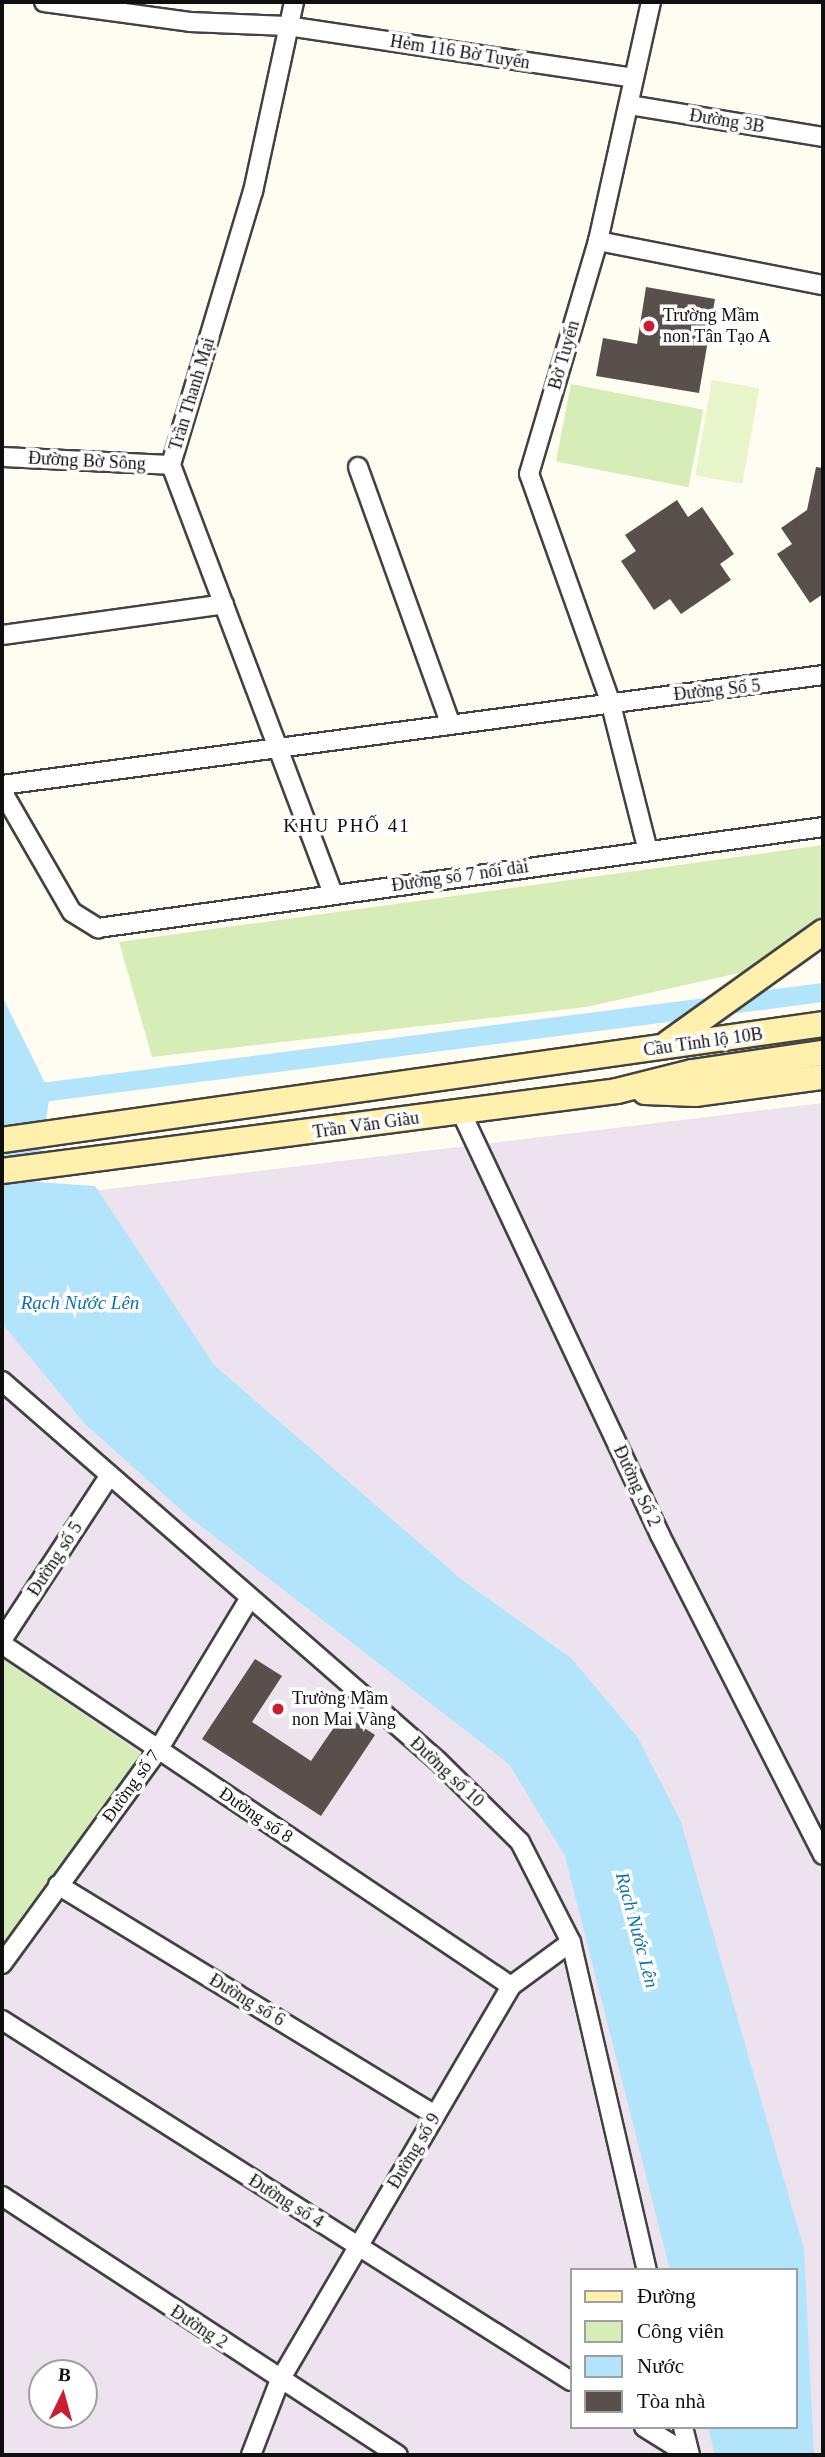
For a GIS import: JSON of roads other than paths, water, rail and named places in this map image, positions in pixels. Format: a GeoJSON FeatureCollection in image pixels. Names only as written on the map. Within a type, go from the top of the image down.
{"type":"FeatureCollection","features":[{"type":"Feature","properties":{"kind":"main road"},"geometry":{"type":"LineString","coordinates":[[661,1048],[823,932]]}},
{"type":"Feature","properties":{"kind":"main road","name":"Cầu Tỉnh lộ 10B"},"geometry":{"type":"LineString","coordinates":[[584,1060],[823,1024]]}},
{"type":"Feature","properties":{"kind":"main road","name":"Cầu Tỉnh lộ 10B"},"geometry":{"type":"LineString","coordinates":[[653,1082],[823,1053]]}},
{"type":"Feature","properties":{"kind":"main road","name":"Trần Văn Giàu"},"geometry":{"type":"LineString","coordinates":[[2,1140],[584,1060]]}},
{"type":"Feature","properties":{"kind":"main road","name":"Trần Văn Giàu"},"geometry":{"type":"LineString","coordinates":[[617,1091],[695,1094],[823,1077]]}},
{"type":"Feature","properties":{"kind":"main road","name":"Trần Văn Giàu"},"geometry":{"type":"LineString","coordinates":[[2,1171],[617,1091],[653,1082]]}},
{"type":"Feature","properties":{"kind":"street","name":"Hẻm 116 Bờ Tuyến"},"geometry":{"type":"LineString","coordinates":[[44,2],[190,22],[287,26],[633,78]]}},
{"type":"Feature","properties":{"kind":"street","name":"Trần Thanh Mại"},"geometry":{"type":"LineString","coordinates":[[294,2],[253,191],[171,464],[332,893]]}},
{"type":"Feature","properties":{"kind":"street","name":"Bờ Tuyến"},"geometry":{"type":"LineString","coordinates":[[648,851],[610,701],[529,474],[598,242],[630,105],[633,78],[650,2]]}},
{"type":"Feature","properties":{"kind":"street","name":"Đường 3B"},"geometry":{"type":"LineString","coordinates":[[630,105],[823,137]]}},
{"type":"Feature","properties":{"kind":"street"},"geometry":{"type":"LineString","coordinates":[[598,242],[823,285]]}},
{"type":"Feature","properties":{"kind":"street","name":"Đường Bờ Sông"},"geometry":{"type":"LineString","coordinates":[[2,457],[171,464]]}},
{"type":"Feature","properties":{"kind":"street"},"geometry":{"type":"LineString","coordinates":[[358,467],[450,723]]}},
{"type":"Feature","properties":{"kind":"street"},"geometry":{"type":"LineString","coordinates":[[2,635],[224,604]]}},
{"type":"Feature","properties":{"kind":"street","name":"Đường Số 5"},"geometry":{"type":"LineString","coordinates":[[2,785],[610,701],[823,675]]}},
{"type":"Feature","properties":{"kind":"street","name":"Đường số 7 nối dài"},"geometry":{"type":"LineString","coordinates":[[2,791],[72,912],[98,928],[332,893],[823,827]]}},
{"type":"Feature","properties":{"kind":"street","name":"Đường Số 2"},"geometry":{"type":"LineString","coordinates":[[461,1112],[660,1535],[823,1855]]}},
{"type":"Feature","properties":{"kind":"street","name":"Đường số 10"},"geometry":{"type":"LineString","coordinates":[[2,1381],[108,1478],[438,1761],[520,1842],[571,1942],[647,2268]]}},
{"type":"Feature","properties":{"kind":"street","name":"Đường số 5"},"geometry":{"type":"LineString","coordinates":[[2,1642],[108,1478]]}},
{"type":"Feature","properties":{"kind":"street","name":"Đường số 7"},"geometry":{"type":"LineString","coordinates":[[2,1964],[158,1750],[248,1599]]}},
{"type":"Feature","properties":{"kind":"street","name":"Đường số 8"},"geometry":{"type":"LineString","coordinates":[[2,1642],[158,1750],[511,1986]]}},
{"type":"Feature","properties":{"kind":"street","name":"Đường số 6"},"geometry":{"type":"LineString","coordinates":[[58,1885],[435,2115]]}},
{"type":"Feature","properties":{"kind":"street","name":"Đường số 9"},"geometry":{"type":"LineString","coordinates":[[251,2455],[280,2380],[511,1986],[571,1942]]}},
{"type":"Feature","properties":{"kind":"street","name":"Đường số 4"},"geometry":{"type":"LineString","coordinates":[[2,2020],[570,2380]]}},
{"type":"Feature","properties":{"kind":"street","name":"Đường 2"},"geometry":{"type":"LineString","coordinates":[[2,2196],[398,2455]]}},
{"type":"Feature","properties":{"kind":"street"},"geometry":{"type":"LineString","coordinates":[[647,2429],[689,2455]]}},
{"type":"Feature","properties":{"kind":"street"},"geometry":{"type":"LineString","coordinates":[[683,2429],[689,2455]]}},
{"type":"Feature","properties":{"kind":"water","name":"Rạch Nước Lên"},"geometry":{"type":"Polygon","coordinates":[[[2,996],[50,1093],[37,1182],[95,1186],[214,1365],[462,1580],[571,1658],[638,1738],[681,1822],[804,2249],[814,2455],[715,2455],[708,2429],[797,2429],[797,2268],[669,2268],[565,1856],[509,1764],[188,1516],[85,1424],[2,1323],[2,996]]]}},
{"type":"Feature","properties":{"kind":"waterway"},"geometry":{"type":"LineString","coordinates":[[2,1097],[823,992]]}},
{"type":"Feature","properties":{"kind":"place","name":"Trường Mầm non Tân Tạo A"},"geometry":{"type":"Point","coordinates":[649,326]}},
{"type":"Feature","properties":{"kind":"place","name":"Trường Mầm non Mai Vàng"},"geometry":{"type":"Point","coordinates":[278,1709]}},
{"type":"Feature","properties":{"kind":"district","name":"KHU PHỐ 41"},"geometry":{"type":"Point","coordinates":[347,826]}}]}
